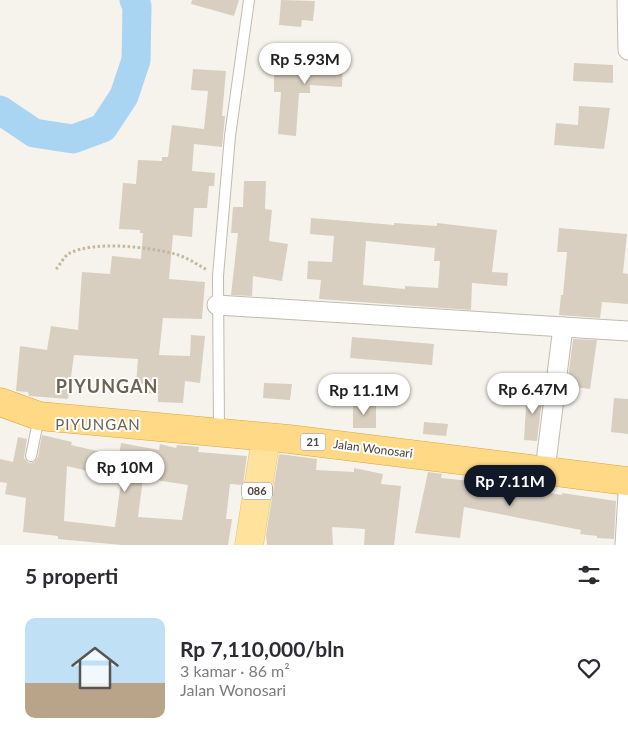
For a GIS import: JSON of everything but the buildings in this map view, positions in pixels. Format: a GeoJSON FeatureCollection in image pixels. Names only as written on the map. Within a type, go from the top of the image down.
{"type":"FeatureCollection","features":[{"type":"Feature","properties":{"kind":"highway","name":"Jalan Wonosari"},"geometry":{"type":"LineString","coordinates":[[0,402],[39,416],[266,438],[628,480]]}},
{"type":"Feature","properties":{"kind":"main road","name":"086"},"geometry":{"type":"LineString","coordinates":[[249,545],[266,438]]}},
{"type":"Feature","properties":{"kind":"street"},"geometry":{"type":"LineString","coordinates":[[626,0],[628,50]]}},
{"type":"Feature","properties":{"kind":"street"},"geometry":{"type":"LineString","coordinates":[[217,305],[628,331]]}},
{"type":"Feature","properties":{"kind":"street"},"geometry":{"type":"LineString","coordinates":[[545,470],[563,327]]}},
{"type":"Feature","properties":{"kind":"street"},"geometry":{"type":"LineString","coordinates":[[625,545],[628,494]]}},
{"type":"Feature","properties":{"kind":"lane"},"geometry":{"type":"LineString","coordinates":[[219,434],[218,276],[230,136],[249,0]]}},
{"type":"Feature","properties":{"kind":"lane"},"geometry":{"type":"LineString","coordinates":[[31,456],[39,416]]}},
{"type":"Feature","properties":{"kind":"path"},"geometry":{"type":"LineString","coordinates":[[56,269],[67,255],[84,249],[108,246],[155,250],[177,255],[218,276]]}},
{"type":"Feature","properties":{"kind":"waterway"},"geometry":{"type":"LineString","coordinates":[[0,110],[34,133],[73,139],[103,128],[124,96],[136,60],[137,6],[134,0]]}},
{"type":"Feature","properties":{"kind":"district","name":"PIYUNGAN"},"geometry":{"type":"Point","coordinates":[107,387]}},
{"type":"Feature","properties":{"kind":"district","name":"PIYUNGAN"},"geometry":{"type":"Point","coordinates":[98,425]}}]}
